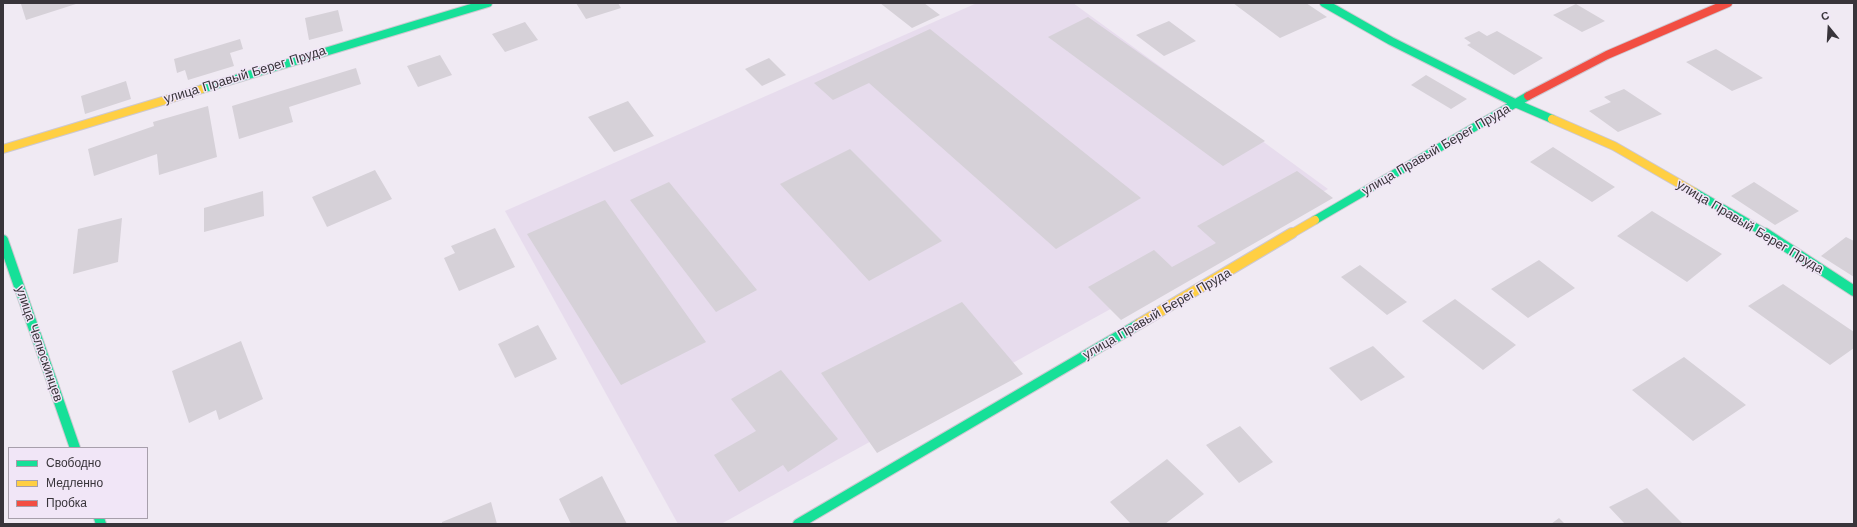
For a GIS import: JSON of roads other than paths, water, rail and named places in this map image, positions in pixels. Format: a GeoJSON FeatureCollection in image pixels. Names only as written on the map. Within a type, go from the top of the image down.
{"type":"FeatureCollection","features":[{"type":"Feature","properties":{"kind":"street","name":"улица Правый Берег Пруда"},"geometry":{"type":"LineString","coordinates":[[3,148],[488,3]]}},
{"type":"Feature","properties":{"kind":"street","name":"улица Правый Берег Пруда"},"geometry":{"type":"LineString","coordinates":[[1324,3],[1390,41],[1516,103],[1614,146],[1763,232],[1854,291]]}},
{"type":"Feature","properties":{"kind":"street","name":"улица Правый Берег Пруда"},"geometry":{"type":"LineString","coordinates":[[798,524],[1516,103],[1607,54],[1728,3]]}},
{"type":"Feature","properties":{"kind":"street","name":"улица Челюскинцев"},"geometry":{"type":"LineString","coordinates":[[3,240],[75,447]]}}]}
